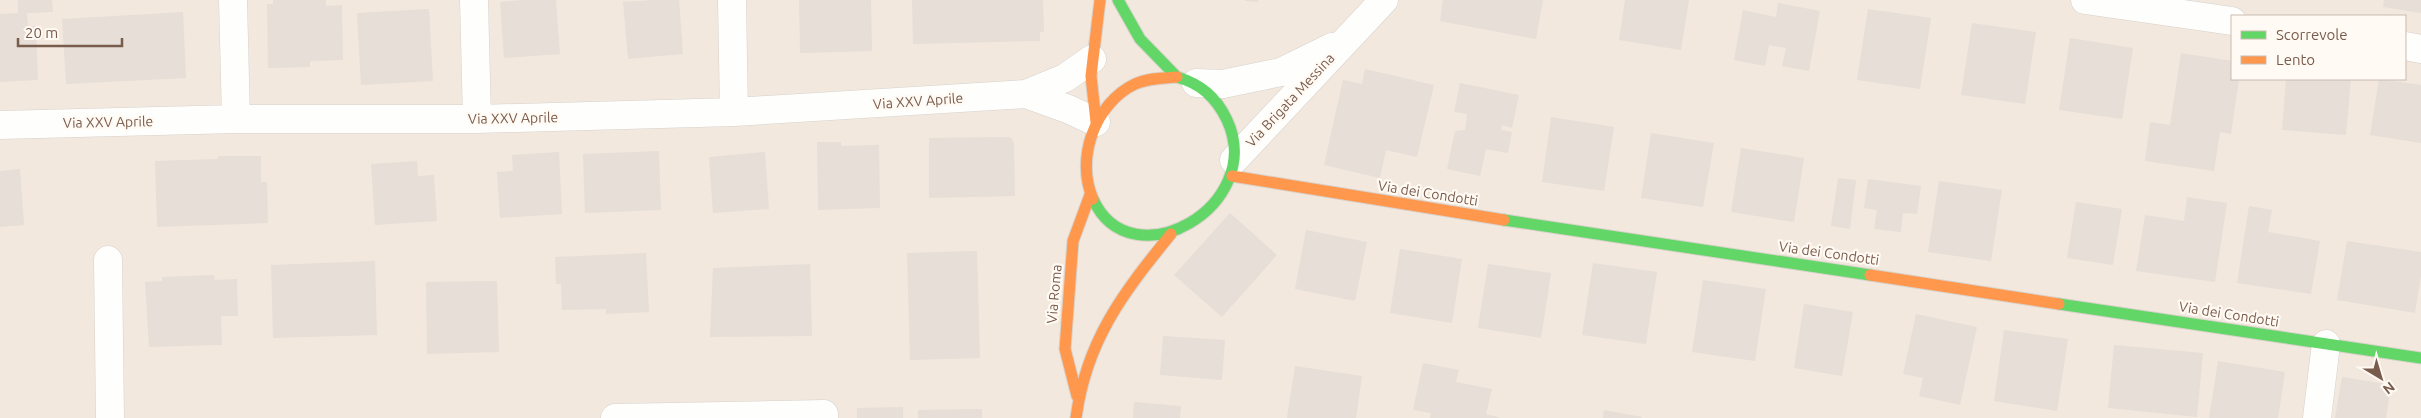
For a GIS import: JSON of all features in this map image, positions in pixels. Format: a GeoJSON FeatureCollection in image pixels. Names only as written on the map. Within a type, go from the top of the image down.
{"type":"FeatureCollection","features":[{"type":"Feature","properties":{"kind":"street"},"geometry":{"type":"LineString","coordinates":[[233,0],[236,119]]}},
{"type":"Feature","properties":{"kind":"street"},"geometry":{"type":"LineString","coordinates":[[474,0],[477,119]]}},
{"type":"Feature","properties":{"kind":"street"},"geometry":{"type":"LineString","coordinates":[[732,0],[734,112]]}},
{"type":"Feature","properties":{"kind":"street"},"geometry":{"type":"LineString","coordinates":[[1096,122],[1090,97],[1092,59],[1100,0]]}},
{"type":"Feature","properties":{"kind":"street"},"geometry":{"type":"LineString","coordinates":[[1118,0],[1140,39],[1187,80],[1214,99],[1228,119],[1234,140],[1233,168],[1210,208],[1190,224],[1171,234],[1148,237],[1123,232],[1103,217],[1090,196],[1086,174],[1087,151],[1096,122],[1111,101],[1130,87],[1153,78],[1187,80]]}},
{"type":"Feature","properties":{"kind":"street","name":"Via Brigata Messina"},"geometry":{"type":"LineString","coordinates":[[1233,168],[1346,40],[1384,0]]}},
{"type":"Feature","properties":{"kind":"street"},"geometry":{"type":"LineString","coordinates":[[2085,0],[2231,21]]}},
{"type":"Feature","properties":{"kind":"street","name":"Via Brigata Messina"},"geometry":{"type":"LineString","coordinates":[[1187,80],[1223,84],[1281,72],[1346,40]]}},
{"type":"Feature","properties":{"kind":"street"},"geometry":{"type":"LineString","coordinates":[[2406,46],[2421,49]]}},
{"type":"Feature","properties":{"kind":"street","name":"Via XXV Aprile"},"geometry":{"type":"LineString","coordinates":[[0,125],[236,119],[477,119],[734,112],[1026,94],[1065,78],[1092,59]]}},
{"type":"Feature","properties":{"kind":"street","name":"Via XXV Aprile"},"geometry":{"type":"LineString","coordinates":[[1026,94],[1068,109],[1096,122]]}},
{"type":"Feature","properties":{"kind":"street","name":"Via dei Condotti"},"geometry":{"type":"LineString","coordinates":[[1233,168],[1462,214],[2421,358]]}},
{"type":"Feature","properties":{"kind":"street","name":"Via Roma"},"geometry":{"type":"LineString","coordinates":[[1077,396],[1065,349],[1074,241],[1090,196]]}},
{"type":"Feature","properties":{"kind":"street","name":"Via Roma"},"geometry":{"type":"LineString","coordinates":[[1076,418],[1077,396],[1092,353],[1120,299],[1171,234]]}},
{"type":"Feature","properties":{"kind":"street"},"geometry":{"type":"LineString","coordinates":[[108,260],[110,418]]}},
{"type":"Feature","properties":{"kind":"street"},"geometry":{"type":"LineString","coordinates":[[2317,418],[2326,344]]}},
{"type":"Feature","properties":{"kind":"street"},"geometry":{"type":"LineString","coordinates":[[615,418],[824,414],[824,418]]}},
{"type":"Feature","properties":{"kind":"shaded area"},"geometry":{"type":"Polygon","coordinates":[[[0,0],[2421,0],[2421,418],[0,418],[0,0]]]}},
{"type":"Feature","properties":{"kind":"building"},"geometry":{"type":"Polygon","coordinates":[[[18,0],[52,0],[53,12],[27,13],[28,26],[36,26],[38,80],[0,82],[0,14],[18,13],[18,0]]]}},
{"type":"Feature","properties":{"kind":"building"},"geometry":{"type":"Polygon","coordinates":[[[273,0],[326,0],[326,6],[342,5],[343,60],[310,61],[310,67],[268,68],[267,4],[273,4],[273,0]]]}},
{"type":"Feature","properties":{"kind":"building"},"geometry":{"type":"Polygon","coordinates":[[[556,0],[560,54],[504,58],[500,2],[556,0]]]}},
{"type":"Feature","properties":{"kind":"building"},"geometry":{"type":"Polygon","coordinates":[[[679,0],[683,54],[628,59],[623,2],[679,0]]]}},
{"type":"Feature","properties":{"kind":"building"},"geometry":{"type":"Polygon","coordinates":[[[799,0],[871,0],[872,51],[800,53],[799,0]]]}},
{"type":"Feature","properties":{"kind":"building"},"geometry":{"type":"Polygon","coordinates":[[[912,0],[1043,0],[1044,32],[1040,32],[1040,41],[913,44],[912,0]]]}},
{"type":"Feature","properties":{"kind":"building"},"geometry":{"type":"Polygon","coordinates":[[[1258,0],[1258,2],[1245,1],[1258,0]]]}},
{"type":"Feature","properties":{"kind":"building"},"geometry":{"type":"Polygon","coordinates":[[[1443,0],[1543,0],[1536,39],[1440,21],[1443,0]]]}},
{"type":"Feature","properties":{"kind":"building"},"geometry":{"type":"Polygon","coordinates":[[[1625,0],[1689,0],[1681,50],[1619,40],[1625,0]]]}},
{"type":"Feature","properties":{"kind":"building"},"geometry":{"type":"Polygon","coordinates":[[[2384,0],[2421,0],[2421,13],[2383,7],[2384,0]]]}},
{"type":"Feature","properties":{"kind":"building"},"geometry":{"type":"Polygon","coordinates":[[[1778,3],[1820,11],[1809,71],[1782,66],[1786,48],[1769,45],[1765,66],[1734,60],[1743,10],[1776,17],[1778,3]]]}},
{"type":"Feature","properties":{"kind":"building"},"geometry":{"type":"Polygon","coordinates":[[[429,9],[433,81],[361,85],[357,13],[429,9]]]}},
{"type":"Feature","properties":{"kind":"building"},"geometry":{"type":"Polygon","coordinates":[[[1868,9],[1931,18],[1920,89],[1857,80],[1868,9]]]}},
{"type":"Feature","properties":{"kind":"building"},"geometry":{"type":"Polygon","coordinates":[[[183,12],[186,78],[66,84],[62,19],[183,12]]]}},
{"type":"Feature","properties":{"kind":"building"},"geometry":{"type":"Polygon","coordinates":[[[1972,23],[2036,32],[2025,104],[1961,95],[1972,23]]]}},
{"type":"Feature","properties":{"kind":"building"},"geometry":{"type":"Polygon","coordinates":[[[2070,38],[2133,48],[2122,119],[2059,110],[2070,38]]]}},
{"type":"Feature","properties":{"kind":"building"},"geometry":{"type":"Polygon","coordinates":[[[2181,53],[2231,61],[2231,80],[2239,80],[2231,134],[2220,132],[2214,171],[2145,161],[2150,122],[2170,125],[2181,53]]]}},
{"type":"Feature","properties":{"kind":"building"},"geometry":{"type":"Polygon","coordinates":[[[1365,69],[1434,85],[1417,157],[1386,150],[1380,178],[1324,165],[1343,80],[1362,84],[1365,69]]]}},
{"type":"Feature","properties":{"kind":"building"},"geometry":{"type":"Polygon","coordinates":[[[2286,80],[2351,80],[2346,135],[2282,130],[2286,80]]]}},
{"type":"Feature","properties":{"kind":"building"},"geometry":{"type":"Polygon","coordinates":[[[2379,80],[2421,85],[2421,143],[2370,135],[2379,80]]]}},
{"type":"Feature","properties":{"kind":"building"},"geometry":{"type":"Polygon","coordinates":[[[1460,83],[1519,95],[1512,128],[1502,125],[1501,130],[1512,132],[1508,153],[1486,149],[1480,176],[1447,169],[1455,131],[1465,130],[1467,114],[1454,112],[1460,83]]]}},
{"type":"Feature","properties":{"kind":"building"},"geometry":{"type":"Polygon","coordinates":[[[1551,117],[1614,127],[1604,191],[1542,182],[1551,117]]]}},
{"type":"Feature","properties":{"kind":"building"},"geometry":{"type":"Polygon","coordinates":[[[1651,133],[1714,143],[1703,207],[1641,198],[1651,133]]]}},
{"type":"Feature","properties":{"kind":"building"},"geometry":{"type":"Polygon","coordinates":[[[929,138],[1012,138],[1014,144],[1015,196],[929,198],[929,138]]]}},
{"type":"Feature","properties":{"kind":"building"},"geometry":{"type":"Polygon","coordinates":[[[817,142],[841,142],[841,146],[879,145],[880,208],[818,210],[817,142]]]}},
{"type":"Feature","properties":{"kind":"building"},"geometry":{"type":"Polygon","coordinates":[[[1741,148],[1804,158],[1794,222],[1731,212],[1741,148]]]}},
{"type":"Feature","properties":{"kind":"building"},"geometry":{"type":"Polygon","coordinates":[[[659,151],[661,210],[585,213],[583,154],[659,151]]]}},
{"type":"Feature","properties":{"kind":"building"},"geometry":{"type":"Polygon","coordinates":[[[559,152],[562,214],[500,218],[497,172],[513,171],[512,155],[559,152]]]}},
{"type":"Feature","properties":{"kind":"building"},"geometry":{"type":"Polygon","coordinates":[[[765,152],[769,209],[713,213],[709,157],[765,152]]]}},
{"type":"Feature","properties":{"kind":"building"},"geometry":{"type":"Polygon","coordinates":[[[218,156],[261,156],[261,182],[267,182],[268,223],[157,227],[155,161],[218,159],[218,156]]]}},
{"type":"Feature","properties":{"kind":"building"},"geometry":{"type":"Polygon","coordinates":[[[417,161],[418,176],[434,175],[437,221],[375,225],[371,164],[417,161]]]}},
{"type":"Feature","properties":{"kind":"building"},"geometry":{"type":"Polygon","coordinates":[[[20,169],[24,225],[0,227],[0,171],[20,169]]]}},
{"type":"Feature","properties":{"kind":"building"},"geometry":{"type":"Polygon","coordinates":[[[1838,178],[1856,180],[1850,229],[1831,226],[1838,178]]]}},
{"type":"Feature","properties":{"kind":"building"},"geometry":{"type":"Polygon","coordinates":[[[1868,179],[1921,186],[1917,214],[1903,213],[1901,232],[1874,229],[1877,210],[1864,208],[1868,179]]]}},
{"type":"Feature","properties":{"kind":"building"},"geometry":{"type":"Polygon","coordinates":[[[1939,181],[2002,190],[1991,261],[1928,252],[1939,181]]]}},
{"type":"Feature","properties":{"kind":"building"},"geometry":{"type":"Polygon","coordinates":[[[2187,197],[2227,203],[2215,282],[2136,271],[2145,215],[2184,221],[2187,197]]]}},
{"type":"Feature","properties":{"kind":"building"},"geometry":{"type":"Polygon","coordinates":[[[2076,202],[2122,209],[2113,265],[2067,258],[2076,202]]]}},
{"type":"Feature","properties":{"kind":"building"},"geometry":{"type":"Polygon","coordinates":[[[2249,206],[2272,210],[2268,232],[2320,241],[2311,294],[2237,283],[2249,206]]]}},
{"type":"Feature","properties":{"kind":"building"},"geometry":{"type":"Polygon","coordinates":[[[1230,213],[1277,255],[1222,317],[1174,275],[1230,213]]]}},
{"type":"Feature","properties":{"kind":"building"},"geometry":{"type":"Polygon","coordinates":[[[1306,230],[1367,242],[1355,301],[1295,289],[1306,230]]]}},
{"type":"Feature","properties":{"kind":"building"},"geometry":{"type":"Polygon","coordinates":[[[2347,241],[2421,252],[2421,276],[2415,313],[2337,300],[2347,241]]]}},
{"type":"Feature","properties":{"kind":"building"},"geometry":{"type":"Polygon","coordinates":[[[1400,249],[1462,259],[1452,323],[1390,313],[1400,249]]]}},
{"type":"Feature","properties":{"kind":"building"},"geometry":{"type":"Polygon","coordinates":[[[977,251],[980,358],[910,360],[907,253],[977,251]]]}},
{"type":"Feature","properties":{"kind":"building"},"geometry":{"type":"Polygon","coordinates":[[[646,253],[649,312],[606,314],[606,309],[562,310],[561,284],[556,284],[555,257],[646,253]]]}},
{"type":"Feature","properties":{"kind":"building"},"geometry":{"type":"Polygon","coordinates":[[[375,261],[377,335],[273,338],[271,265],[375,261]]]}},
{"type":"Feature","properties":{"kind":"building"},"geometry":{"type":"Polygon","coordinates":[[[1593,263],[1657,272],[1646,344],[1582,335],[1593,263]]]}},
{"type":"Feature","properties":{"kind":"building"},"geometry":{"type":"Polygon","coordinates":[[[810,264],[812,336],[710,337],[713,268],[810,264]]]}},
{"type":"Feature","properties":{"kind":"building"},"geometry":{"type":"Polygon","coordinates":[[[1488,264],[1551,273],[1541,338],[1478,328],[1488,264]]]}},
{"type":"Feature","properties":{"kind":"building"},"geometry":{"type":"Polygon","coordinates":[[[214,275],[215,280],[237,279],[238,316],[221,316],[222,345],[149,347],[145,282],[162,281],[162,277],[214,275]]]}},
{"type":"Feature","properties":{"kind":"building"},"geometry":{"type":"Polygon","coordinates":[[[1703,280],[1766,289],[1755,361],[1692,352],[1703,280]]]}},
{"type":"Feature","properties":{"kind":"building"},"geometry":{"type":"Polygon","coordinates":[[[497,281],[499,352],[427,354],[426,282],[497,281]]]}},
{"type":"Feature","properties":{"kind":"building"},"geometry":{"type":"Polygon","coordinates":[[[1804,304],[1853,312],[1842,376],[1794,368],[1804,304]]]}},
{"type":"Feature","properties":{"kind":"building"},"geometry":{"type":"Polygon","coordinates":[[[1916,314],[1977,327],[1960,405],[1919,396],[1923,378],[1903,374],[1916,314]]]}},
{"type":"Feature","properties":{"kind":"building"},"geometry":{"type":"Polygon","coordinates":[[[2004,330],[2068,339],[2057,411],[1994,401],[2004,330]]]}},
{"type":"Feature","properties":{"kind":"building"},"geometry":{"type":"Polygon","coordinates":[[[1163,336],[1225,340],[1222,380],[1160,375],[1163,336]]]}},
{"type":"Feature","properties":{"kind":"building"},"geometry":{"type":"Polygon","coordinates":[[[2114,345],[2203,353],[2197,417],[2108,408],[2114,345]]]}},
{"type":"Feature","properties":{"kind":"building"},"geometry":{"type":"Polygon","coordinates":[[[2218,361],[2285,372],[2278,418],[2209,418],[2218,361]]]}},
{"type":"Feature","properties":{"kind":"building"},"geometry":{"type":"Polygon","coordinates":[[[1423,363],[1459,370],[1456,382],[1492,389],[1486,414],[1501,418],[1430,418],[1431,413],[1413,410],[1423,363]]]}},
{"type":"Feature","properties":{"kind":"building"},"geometry":{"type":"Polygon","coordinates":[[[1295,366],[1362,376],[1356,418],[1287,418],[1295,366]]]}},
{"type":"Feature","properties":{"kind":"building"},"geometry":{"type":"Polygon","coordinates":[[[2342,377],[2391,385],[2386,418],[2335,418],[2342,377]]]}},
{"type":"Feature","properties":{"kind":"building"},"geometry":{"type":"Polygon","coordinates":[[[1134,402],[1181,406],[1180,418],[1133,418],[1134,402]]]}},
{"type":"Feature","properties":{"kind":"building"},"geometry":{"type":"Polygon","coordinates":[[[903,407],[903,418],[857,418],[857,408],[903,407]]]}},
{"type":"Feature","properties":{"kind":"building"},"geometry":{"type":"Polygon","coordinates":[[[982,409],[982,418],[918,418],[918,410],[982,409]]]}},
{"type":"Feature","properties":{"kind":"building"},"geometry":{"type":"Polygon","coordinates":[[[1604,410],[1642,417],[1642,418],[1603,418],[1604,410]]]}},
{"type":"Feature","properties":{"kind":"traffic: fast"},"geometry":{"type":"LineString","coordinates":[[1118,0],[1140,39],[1177,77]]}},
{"type":"Feature","properties":{"kind":"traffic: fast"},"geometry":{"type":"LineString","coordinates":[[1093,199],[1111,223],[1136,234],[1163,234],[1189,223],[1212,205],[1228,180],[1234,152],[1227,120],[1207,92],[1193,83],[1177,77]]}},
{"type":"Feature","properties":{"kind":"traffic: fast"},"geometry":{"type":"LineString","coordinates":[[1504,220],[1870,275]]}},
{"type":"Feature","properties":{"kind":"traffic: fast"},"geometry":{"type":"LineString","coordinates":[[2059,304],[2421,358]]}},
{"type":"Feature","properties":{"kind":"traffic: slow"},"geometry":{"type":"LineString","coordinates":[[1096,122],[1091,76],[1100,0]]}},
{"type":"Feature","properties":{"kind":"traffic: slow"},"geometry":{"type":"LineString","coordinates":[[1093,199],[1086,167],[1092,134],[1099,118],[1109,104],[1135,84],[1150,79],[1177,77]]}},
{"type":"Feature","properties":{"kind":"traffic: slow"},"geometry":{"type":"LineString","coordinates":[[1232,176],[1504,220]]}},
{"type":"Feature","properties":{"kind":"traffic: slow"},"geometry":{"type":"LineString","coordinates":[[1077,396],[1065,349],[1073,241],[1090,195]]}},
{"type":"Feature","properties":{"kind":"traffic: slow"},"geometry":{"type":"LineString","coordinates":[[1076,418],[1088,365],[1109,319],[1137,277],[1171,234]]}},
{"type":"Feature","properties":{"kind":"traffic: slow"},"geometry":{"type":"LineString","coordinates":[[1870,275],[2059,304]]}}]}
